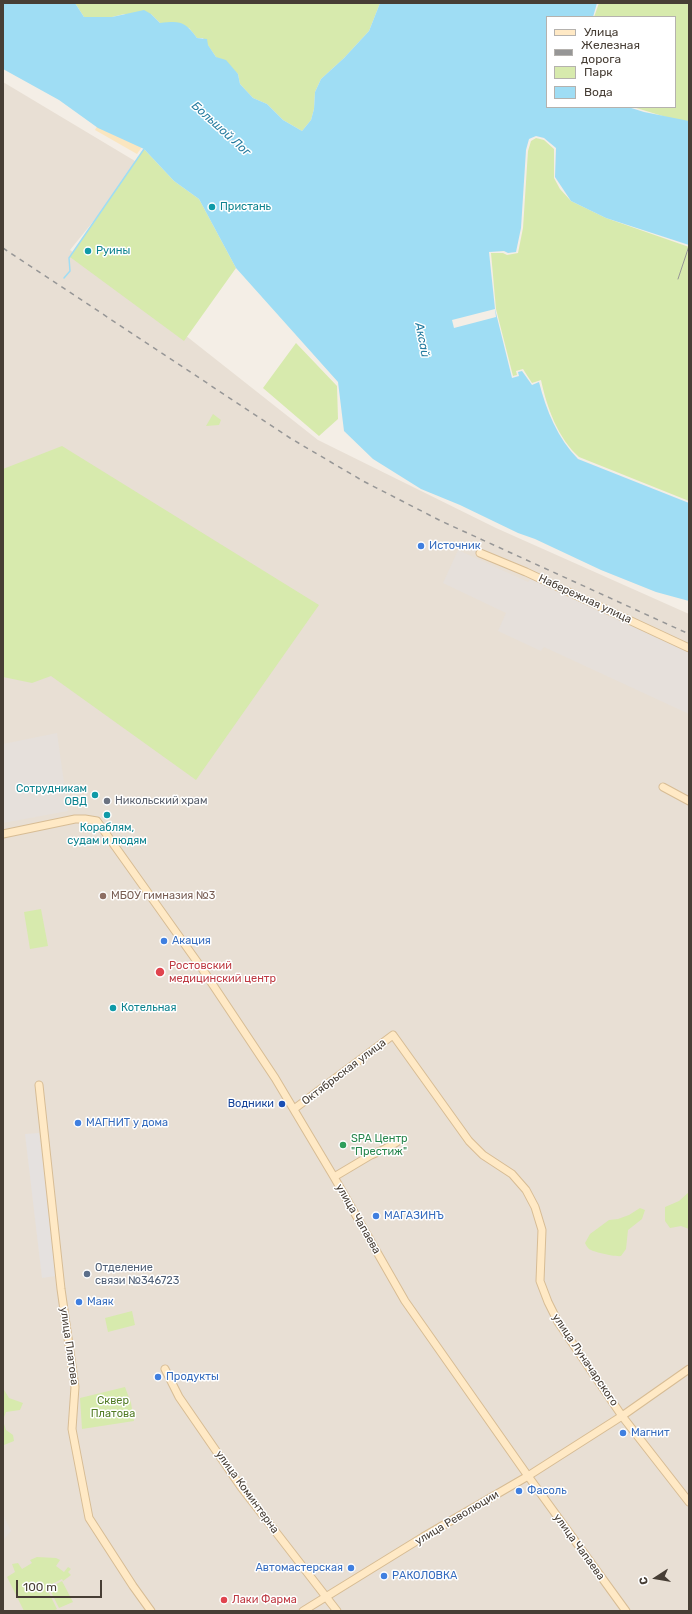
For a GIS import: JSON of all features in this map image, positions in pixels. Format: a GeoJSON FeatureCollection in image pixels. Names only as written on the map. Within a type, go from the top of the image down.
{"type":"FeatureCollection","features":[{"type":"Feature","properties":{"kind":"main road","name":"Набережная улица"},"geometry":{"type":"LineString","coordinates":[[480,553],[526,572],[689,648]]}},
{"type":"Feature","properties":{"kind":"main road"},"geometry":{"type":"LineString","coordinates":[[663,787],[689,801]]}},
{"type":"Feature","properties":{"kind":"main road","name":"улица Чапаева"},"geometry":{"type":"LineString","coordinates":[[3,834],[75,819],[97,821],[203,970],[294,1109],[405,1301],[528,1476],[626,1611]]}},
{"type":"Feature","properties":{"kind":"main road","name":"Октябрьская улица"},"geometry":{"type":"LineString","coordinates":[[294,1109],[393,1035]]}},
{"type":"Feature","properties":{"kind":"main road","name":"улица Луначарского"},"geometry":{"type":"LineString","coordinates":[[393,1035],[469,1141],[483,1155],[512,1174],[526,1190],[535,1207],[542,1230],[540,1281],[558,1322],[622,1416],[689,1502]]}},
{"type":"Feature","properties":{"kind":"main road","name":"улица Платова"},"geometry":{"type":"LineString","coordinates":[[39,1085],[61,1289],[75,1387],[72,1429],[89,1518],[133,1586],[152,1611]]}},
{"type":"Feature","properties":{"kind":"main road"},"geometry":{"type":"LineString","coordinates":[[334,1177],[371,1154],[383,1150],[397,1142]]}},
{"type":"Feature","properties":{"kind":"main road","name":"улица Коминтерна"},"geometry":{"type":"LineString","coordinates":[[165,1369],[179,1397],[241,1487],[337,1611]]}},
{"type":"Feature","properties":{"kind":"main road","name":"улица Революции"},"geometry":{"type":"LineString","coordinates":[[303,1611],[480,1503],[528,1476],[622,1416],[689,1369]]}},
{"type":"Feature","properties":{"kind":"shaded area"},"geometry":{"type":"Polygon","coordinates":[[[3,82],[140,164],[70,250],[171,324],[318,440],[496,528],[689,614],[689,1611],[3,1611],[3,82]]]}},
{"type":"Feature","properties":{"kind":"shaded area"},"geometry":{"type":"Polygon","coordinates":[[[458,550],[528,582],[531,578],[689,649],[689,714],[544,647],[541,651],[498,631],[506,613],[443,583],[458,550]]]}},
{"type":"Feature","properties":{"kind":"shaded area"},"geometry":{"type":"Polygon","coordinates":[[[57,733],[68,811],[3,823],[3,744],[57,733]]]}},
{"type":"Feature","properties":{"kind":"shaded area"},"geometry":{"type":"Polygon","coordinates":[[[39,1133],[56,1276],[42,1278],[25,1134],[39,1133]]]}},
{"type":"Feature","properties":{"kind":"shaded area"},"geometry":{"type":"Polygon","coordinates":[[[3,1514],[11,1531],[3,1541],[3,1514]]]}},
{"type":"Feature","properties":{"kind":"green space"},"geometry":{"type":"Polygon","coordinates":[[[75,3],[380,3],[369,31],[344,58],[321,79],[315,92],[314,109],[311,120],[302,131],[283,120],[267,104],[253,98],[240,84],[238,74],[216,57],[203,38],[197,38],[189,28],[160,23],[151,14],[124,14],[112,17],[84,17],[75,3]]]}},
{"type":"Feature","properties":{"kind":"green space"},"geometry":{"type":"Polygon","coordinates":[[[599,3],[689,3],[689,124],[636,108],[676,108],[676,16],[594,16],[599,3]]]}},
{"type":"Feature","properties":{"kind":"green space"},"geometry":{"type":"Polygon","coordinates":[[[536,138],[544,140],[554,149],[554,178],[560,189],[571,201],[606,218],[689,247],[687,252],[689,253],[689,501],[579,457],[565,441],[554,422],[541,380],[532,383],[523,369],[516,371],[517,375],[513,376],[496,309],[491,253],[503,253],[507,255],[518,253],[523,228],[528,151],[531,141],[536,138]]]}},
{"type":"Feature","properties":{"kind":"green space"},"geometry":{"type":"Polygon","coordinates":[[[144,149],[174,181],[199,199],[236,268],[184,341],[70,257],[144,149]]]}},
{"type":"Feature","properties":{"kind":"green space"},"geometry":{"type":"Polygon","coordinates":[[[296,343],[337,386],[338,419],[319,436],[263,388],[296,343]]]}},
{"type":"Feature","properties":{"kind":"green space"},"geometry":{"type":"Polygon","coordinates":[[[213,414],[221,420],[219,425],[206,426],[213,414]]]}},
{"type":"Feature","properties":{"kind":"green space"},"geometry":{"type":"Polygon","coordinates":[[[62,446],[319,605],[196,780],[51,676],[32,683],[3,677],[3,469],[62,446]]]}},
{"type":"Feature","properties":{"kind":"green space"},"geometry":{"type":"Polygon","coordinates":[[[41,909],[48,946],[30,949],[24,912],[41,909]]]}},
{"type":"Feature","properties":{"kind":"green space"},"geometry":{"type":"Polygon","coordinates":[[[689,1192],[689,1229],[681,1226],[670,1228],[665,1221],[665,1207],[679,1201],[689,1192]]]}},
{"type":"Feature","properties":{"kind":"green space"},"geometry":{"type":"Polygon","coordinates":[[[640,1208],[645,1210],[642,1219],[628,1230],[626,1249],[621,1256],[599,1253],[588,1248],[585,1243],[590,1234],[609,1220],[618,1219],[629,1215],[640,1208]]]}},
{"type":"Feature","properties":{"kind":"green space"},"geometry":{"type":"Polygon","coordinates":[[[132,1311],[135,1325],[108,1332],[105,1318],[132,1311]]]}},
{"type":"Feature","properties":{"kind":"green space","name":"Сквер Платова"},"geometry":{"type":"Polygon","coordinates":[[[125,1387],[131,1403],[134,1421],[82,1429],[80,1398],[125,1387]]]}},
{"type":"Feature","properties":{"kind":"green space"},"geometry":{"type":"Polygon","coordinates":[[[3,1388],[9,1398],[23,1403],[20,1410],[6,1412],[3,1420],[3,1388]]]}},
{"type":"Feature","properties":{"kind":"green space"},"geometry":{"type":"Polygon","coordinates":[[[3,1421],[6,1430],[13,1435],[14,1441],[4,1445],[3,1450],[3,1421]]]}},
{"type":"Feature","properties":{"kind":"green space"},"geometry":{"type":"Polygon","coordinates":[[[37,1557],[56,1558],[60,1560],[56,1566],[64,1572],[68,1567],[71,1569],[68,1572],[71,1575],[63,1581],[62,1579],[46,1587],[57,1609],[53,1611],[24,1611],[7,1577],[15,1572],[12,1564],[18,1563],[22,1569],[32,1563],[30,1560],[37,1557]]]}},
{"type":"Feature","properties":{"kind":"green space"},"geometry":{"type":"Polygon","coordinates":[[[62,1581],[73,1602],[59,1608],[49,1588],[62,1581]]]}},
{"type":"Feature","properties":{"kind":"sand"},"geometry":{"type":"Polygon","coordinates":[[[100,121],[145,143],[137,154],[95,130],[100,121]]]}},
{"type":"Feature","properties":{"kind":"water"},"geometry":{"type":"Polygon","coordinates":[[[3,3],[75,3],[84,17],[112,17],[144,10],[151,14],[160,23],[182,23],[189,28],[197,38],[207,39],[208,45],[216,57],[226,60],[238,74],[240,84],[253,98],[267,104],[283,120],[302,131],[311,120],[314,109],[315,92],[321,79],[344,58],[369,31],[380,3],[597,3],[593,16],[546,16],[546,108],[631,108],[689,121],[689,245],[606,218],[571,201],[555,177],[556,148],[544,138],[536,136],[529,139],[526,150],[521,228],[516,252],[489,252],[495,309],[512,378],[519,376],[518,372],[522,371],[532,385],[539,382],[545,403],[554,424],[564,442],[578,459],[689,503],[689,601],[656,592],[601,570],[535,539],[518,533],[460,505],[421,489],[373,459],[344,431],[338,382],[236,268],[199,199],[174,181],[144,149],[98,128],[59,100],[3,69],[3,3]]]}},
{"type":"Feature","properties":{"kind":"pier"},"geometry":{"type":"Polygon","coordinates":[[[495,309],[496,317],[454,328],[452,320],[495,309]]]}},
{"type":"Feature","properties":{"kind":"waterway"},"geometry":{"type":"LineString","coordinates":[[64,278],[70,271],[69,258],[144,149]]}},
{"type":"Feature","properties":{"kind":"tram line"},"geometry":{"type":"LineString","coordinates":[[678,279],[689,246]]}},
{"type":"Feature","properties":{"kind":"railway"},"geometry":{"type":"LineString","coordinates":[[3,248],[290,438],[363,481],[441,521],[689,634]]}},
{"type":"Feature","properties":{"kind":"place","name":"Пристань"},"geometry":{"type":"Point","coordinates":[212,207]}},
{"type":"Feature","properties":{"kind":"place","name":"Руины"},"geometry":{"type":"Point","coordinates":[88,251]}},
{"type":"Feature","properties":{"kind":"place","name":"Источник"},"geometry":{"type":"Point","coordinates":[421,546]}},
{"type":"Feature","properties":{"kind":"place","name":"Сотрудникам ОВД"},"geometry":{"type":"Point","coordinates":[95,795]}},
{"type":"Feature","properties":{"kind":"place","name":"Никольский храм"},"geometry":{"type":"Point","coordinates":[107,801]}},
{"type":"Feature","properties":{"kind":"place","name":"Кораблям, судам и людям"},"geometry":{"type":"Point","coordinates":[107,815]}},
{"type":"Feature","properties":{"kind":"place","name":"МБОУ гимназия №3"},"geometry":{"type":"Point","coordinates":[103,896]}},
{"type":"Feature","properties":{"kind":"place","name":"Акация"},"geometry":{"type":"Point","coordinates":[164,941]}},
{"type":"Feature","properties":{"kind":"place","name":"Ростовский медицинский центр"},"geometry":{"type":"Point","coordinates":[160,972]}},
{"type":"Feature","properties":{"kind":"place","name":"Котельная"},"geometry":{"type":"Point","coordinates":[113,1008]}},
{"type":"Feature","properties":{"kind":"place","name":"Водники"},"geometry":{"type":"Point","coordinates":[282,1104]}},
{"type":"Feature","properties":{"kind":"place","name":"МАГНИТ у дома"},"geometry":{"type":"Point","coordinates":[78,1123]}},
{"type":"Feature","properties":{"kind":"place","name":"SPA Центр \"Престиж\""},"geometry":{"type":"Point","coordinates":[343,1145]}},
{"type":"Feature","properties":{"kind":"place","name":"МАГАЗИНЪ"},"geometry":{"type":"Point","coordinates":[376,1216]}},
{"type":"Feature","properties":{"kind":"place","name":"Отделение связи №346723"},"geometry":{"type":"Point","coordinates":[87,1274]}},
{"type":"Feature","properties":{"kind":"place","name":"Маяк"},"geometry":{"type":"Point","coordinates":[79,1302]}},
{"type":"Feature","properties":{"kind":"place","name":"Продукты"},"geometry":{"type":"Point","coordinates":[158,1377]}},
{"type":"Feature","properties":{"kind":"place","name":"Магнит"},"geometry":{"type":"Point","coordinates":[623,1433]}},
{"type":"Feature","properties":{"kind":"place","name":"Фасоль"},"geometry":{"type":"Point","coordinates":[519,1491]}},
{"type":"Feature","properties":{"kind":"place","name":"Автомастерская"},"geometry":{"type":"Point","coordinates":[351,1568]}},
{"type":"Feature","properties":{"kind":"place","name":"РАКОЛОВКА"},"geometry":{"type":"Point","coordinates":[384,1576]}},
{"type":"Feature","properties":{"kind":"place","name":"Лаки Фарма"},"geometry":{"type":"Point","coordinates":[224,1600]}},
{"type":"Feature","properties":{"kind":"water label","name":"Большой Лог"},"geometry":{"type":"Point","coordinates":[221,129]}},
{"type":"Feature","properties":{"kind":"water label","name":"Аксай"},"geometry":{"type":"Point","coordinates":[422,340]}}]}
